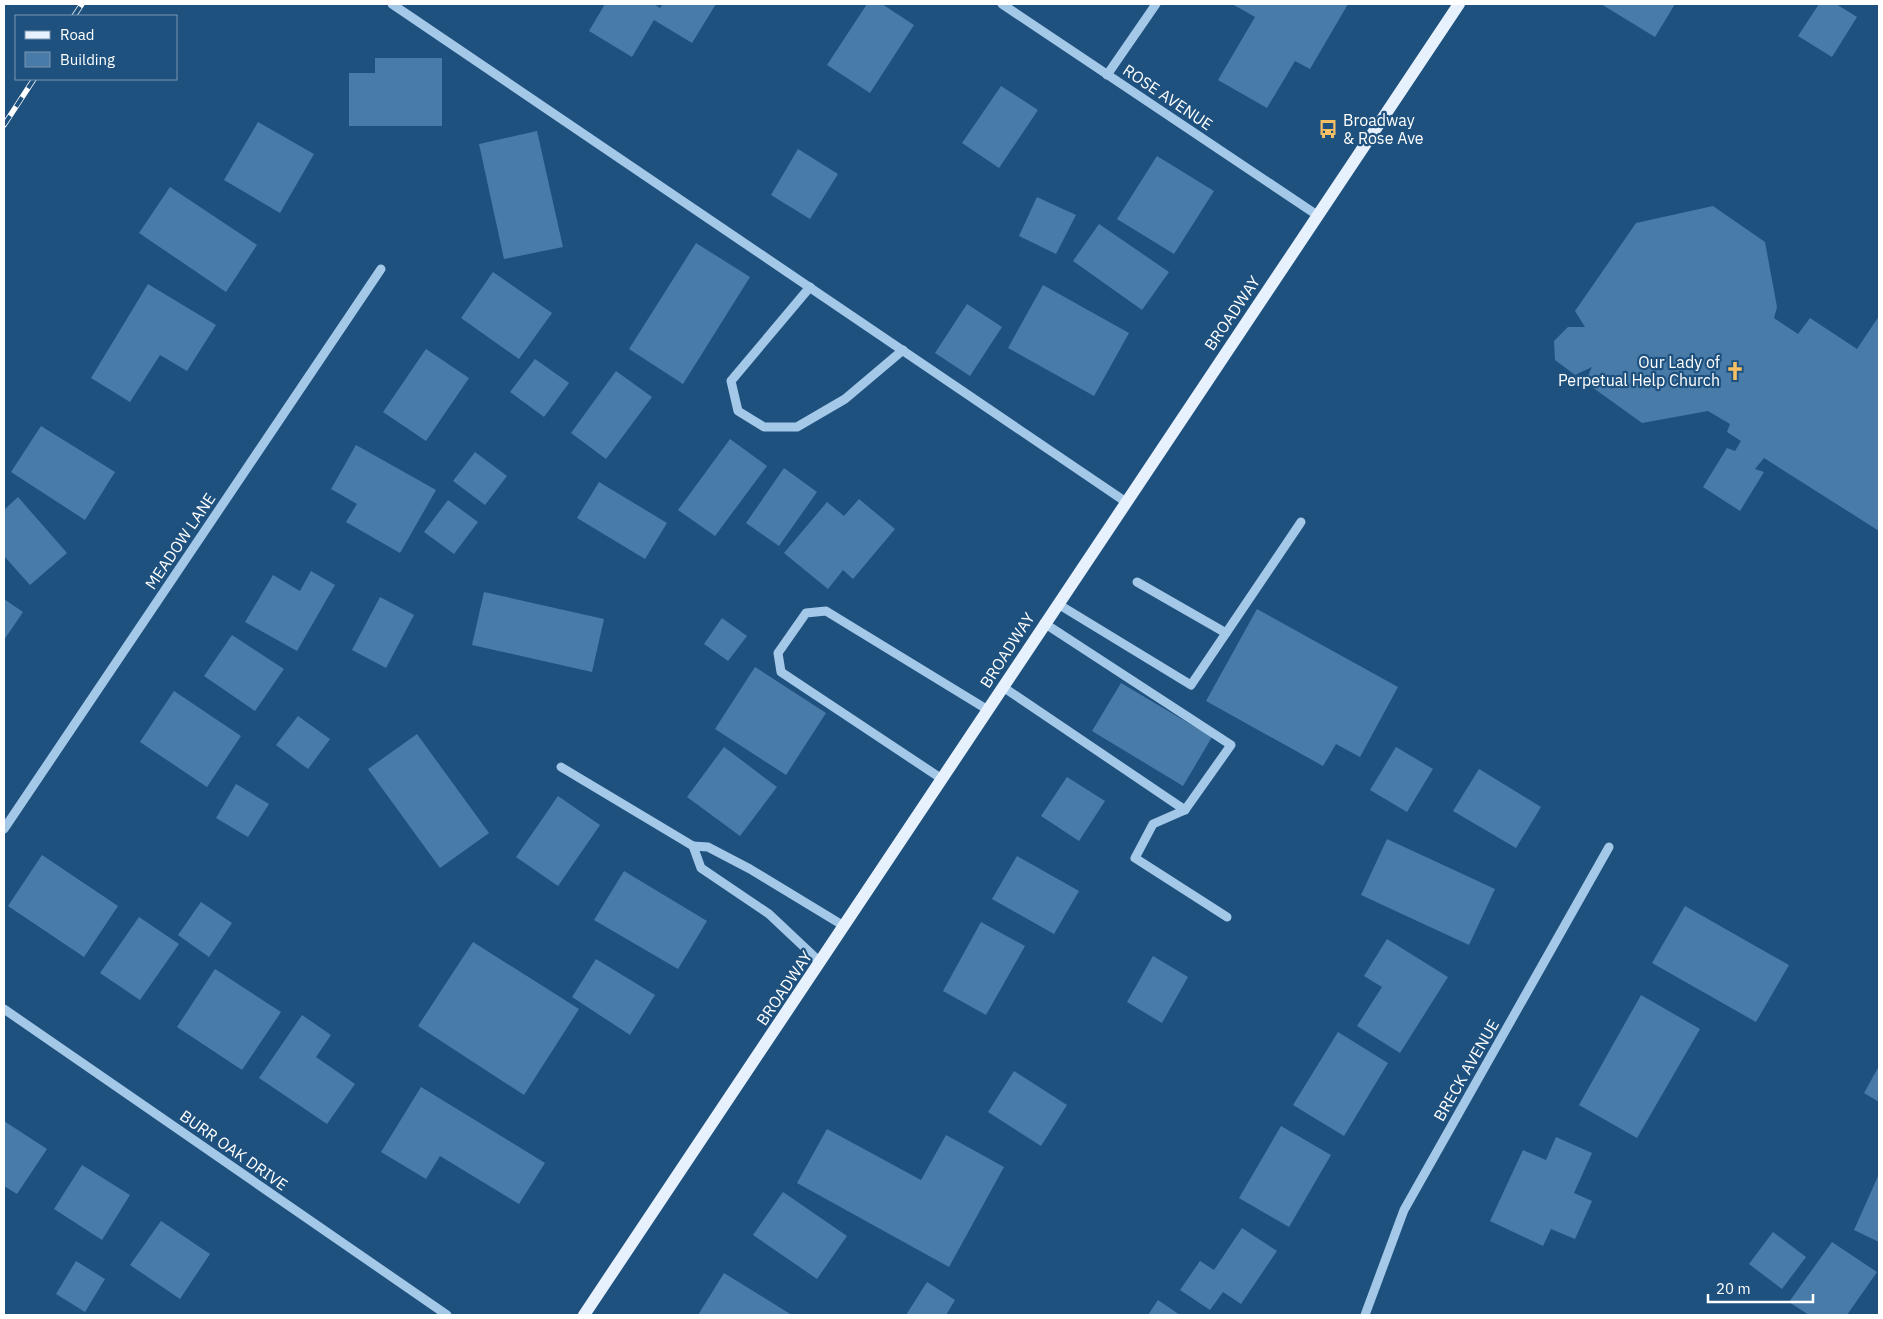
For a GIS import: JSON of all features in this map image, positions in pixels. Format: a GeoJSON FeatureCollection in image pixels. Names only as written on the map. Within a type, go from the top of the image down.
{"type":"FeatureCollection","features":[{"type":"Feature","properties":{"kind":"main road","name":"BROADWAY"},"geometry":{"type":"LineString","coordinates":[[584,1315],[988,710],[1044,623],[1459,4]]}},
{"type":"Feature","properties":{"kind":"street"},"geometry":{"type":"LineString","coordinates":[[392,4],[1126,502]]}},
{"type":"Feature","properties":{"kind":"street","name":"ROSE AVENUE"},"geometry":{"type":"LineString","coordinates":[[1002,4],[1317,215]]}},
{"type":"Feature","properties":{"kind":"street"},"geometry":{"type":"LineString","coordinates":[[1108,75],[1156,4]]}},
{"type":"Feature","properties":{"kind":"street","name":"MEADOW LANE"},"geometry":{"type":"LineString","coordinates":[[4,829],[381,269]]}},
{"type":"Feature","properties":{"kind":"street"},"geometry":{"type":"LineString","coordinates":[[810,288],[732,381],[738,411],[764,427],[797,427],[845,399],[903,350]]}},
{"type":"Feature","properties":{"kind":"street"},"geometry":{"type":"LineString","coordinates":[[1058,604],[1191,685],[1301,522]]}},
{"type":"Feature","properties":{"kind":"street"},"geometry":{"type":"LineString","coordinates":[[1137,582],[1226,633]]}},
{"type":"Feature","properties":{"kind":"street"},"geometry":{"type":"LineString","coordinates":[[942,779],[781,672],[778,653],[806,613],[826,610],[988,710]]}},
{"type":"Feature","properties":{"kind":"street"},"geometry":{"type":"LineString","coordinates":[[1044,623],[1231,745],[1185,810],[1153,824],[1135,858],[1226,917]]}},
{"type":"Feature","properties":{"kind":"street"},"geometry":{"type":"LineString","coordinates":[[1003,687],[1185,810]]}},
{"type":"Feature","properties":{"kind":"street"},"geometry":{"type":"LineString","coordinates":[[561,767],[693,846],[708,847],[750,869],[844,926]]}},
{"type":"Feature","properties":{"kind":"street"},"geometry":{"type":"LineString","coordinates":[[693,846],[701,868],[769,914],[820,962]]}},
{"type":"Feature","properties":{"kind":"street","name":"BRECK AVENUE"},"geometry":{"type":"LineString","coordinates":[[1365,1315],[1404,1210],[1609,847]]}},
{"type":"Feature","properties":{"kind":"street","name":"BURR OAK DRIVE"},"geometry":{"type":"LineString","coordinates":[[4,1009],[447,1315]]}},
{"type":"Feature","properties":{"kind":"building"},"geometry":{"type":"Polygon","coordinates":[[[605,4],[654,4],[660,8],[663,4],[716,4],[692,43],[654,20],[632,57],[589,31],[605,4]]]}},
{"type":"Feature","properties":{"kind":"building"},"geometry":{"type":"Polygon","coordinates":[[[867,4],[882,4],[914,25],[870,93],[827,65],[867,4]]]}},
{"type":"Feature","properties":{"kind":"building"},"geometry":{"type":"Polygon","coordinates":[[[1232,4],[1348,4],[1310,69],[1295,61],[1267,108],[1218,80],[1255,17],[1232,4]]]}},
{"type":"Feature","properties":{"kind":"building"},"geometry":{"type":"Polygon","coordinates":[[[1601,4],[1675,4],[1655,37],[1601,4]]]}},
{"type":"Feature","properties":{"kind":"building"},"geometry":{"type":"Polygon","coordinates":[[[1819,4],[1836,4],[1857,17],[1832,57],[1798,36],[1819,4]]]}},
{"type":"Feature","properties":{"kind":"building"},"geometry":{"type":"Polygon","coordinates":[[[375,58],[442,58],[442,126],[349,126],[349,73],[375,73],[375,58]]]}},
{"type":"Feature","properties":{"kind":"building"},"geometry":{"type":"Polygon","coordinates":[[[1001,86],[1038,110],[999,168],[962,143],[1001,86]]]}},
{"type":"Feature","properties":{"kind":"building"},"geometry":{"type":"Polygon","coordinates":[[[258,122],[314,154],[280,213],[224,180],[258,122]]]}},
{"type":"Feature","properties":{"kind":"building"},"geometry":{"type":"Polygon","coordinates":[[[537,131],[563,247],[504,259],[479,144],[537,131]]]}},
{"type":"Feature","properties":{"kind":"building"},"geometry":{"type":"Polygon","coordinates":[[[798,149],[838,174],[810,219],[771,195],[798,149]]]}},
{"type":"Feature","properties":{"kind":"building"},"geometry":{"type":"Polygon","coordinates":[[[1157,156],[1214,191],[1174,254],[1117,219],[1157,156]]]}},
{"type":"Feature","properties":{"kind":"building"},"geometry":{"type":"Polygon","coordinates":[[[170,187],[257,245],[226,292],[139,233],[170,187]]]}},
{"type":"Feature","properties":{"kind":"building"},"geometry":{"type":"Polygon","coordinates":[[[1037,197],[1076,215],[1056,254],[1019,236],[1037,197]]]}},
{"type":"Feature","properties":{"kind":"building","name":"Our Lady of Perpetual Help Church"},"geometry":{"type":"Polygon","coordinates":[[[1713,206],[1765,242],[1777,307],[1774,318],[1798,334],[1810,318],[1857,349],[1879,316],[1879,531],[1764,458],[1755,469],[1764,472],[1740,511],[1703,487],[1727,448],[1735,451],[1741,441],[1727,432],[1730,424],[1708,411],[1642,423],[1585,382],[1592,367],[1575,375],[1555,360],[1554,341],[1568,327],[1585,327],[1575,311],[1636,223],[1713,206]]]}},
{"type":"Feature","properties":{"kind":"building"},"geometry":{"type":"Polygon","coordinates":[[[1099,224],[1169,272],[1142,310],[1073,261],[1099,224]]]}},
{"type":"Feature","properties":{"kind":"building"},"geometry":{"type":"Polygon","coordinates":[[[696,243],[750,277],[683,384],[629,349],[696,243]]]}},
{"type":"Feature","properties":{"kind":"building"},"geometry":{"type":"Polygon","coordinates":[[[493,272],[552,313],[519,359],[461,318],[493,272]]]}},
{"type":"Feature","properties":{"kind":"building"},"geometry":{"type":"Polygon","coordinates":[[[148,284],[216,325],[187,371],[160,355],[130,402],[91,378],[148,284]]]}},
{"type":"Feature","properties":{"kind":"building"},"geometry":{"type":"Polygon","coordinates":[[[1043,285],[1129,333],[1094,396],[1008,348],[1043,285]]]}},
{"type":"Feature","properties":{"kind":"building"},"geometry":{"type":"Polygon","coordinates":[[[967,304],[1002,327],[970,376],[935,353],[967,304]]]}},
{"type":"Feature","properties":{"kind":"building"},"geometry":{"type":"Polygon","coordinates":[[[426,349],[469,378],[426,441],[383,412],[426,349]]]}},
{"type":"Feature","properties":{"kind":"building"},"geometry":{"type":"Polygon","coordinates":[[[535,359],[569,383],[544,417],[510,392],[535,359]]]}},
{"type":"Feature","properties":{"kind":"building"},"geometry":{"type":"Polygon","coordinates":[[[616,371],[652,397],[606,459],[571,433],[616,371]]]}},
{"type":"Feature","properties":{"kind":"building"},"geometry":{"type":"Polygon","coordinates":[[[41,426],[115,472],[85,520],[11,472],[41,426]]]}},
{"type":"Feature","properties":{"kind":"building"},"geometry":{"type":"Polygon","coordinates":[[[730,439],[767,466],[715,536],[678,510],[730,439]]]}},
{"type":"Feature","properties":{"kind":"building"},"geometry":{"type":"Polygon","coordinates":[[[356,445],[436,490],[400,553],[346,522],[357,504],[331,489],[356,445]]]}},
{"type":"Feature","properties":{"kind":"building"},"geometry":{"type":"Polygon","coordinates":[[[475,452],[507,476],[485,505],[453,481],[475,452]]]}},
{"type":"Feature","properties":{"kind":"building"},"geometry":{"type":"Polygon","coordinates":[[[784,468],[817,492],[779,546],[746,523],[784,468]]]}},
{"type":"Feature","properties":{"kind":"building"},"geometry":{"type":"Polygon","coordinates":[[[599,482],[667,523],[645,559],[577,518],[599,482]]]}},
{"type":"Feature","properties":{"kind":"building"},"geometry":{"type":"Polygon","coordinates":[[[18,497],[67,553],[30,585],[4,556],[4,510],[18,497]]]}},
{"type":"Feature","properties":{"kind":"building"},"geometry":{"type":"Polygon","coordinates":[[[859,499],[895,529],[853,579],[843,570],[828,589],[784,553],[827,502],[844,516],[859,499]]]}},
{"type":"Feature","properties":{"kind":"building"},"geometry":{"type":"Polygon","coordinates":[[[448,500],[478,522],[454,554],[424,532],[448,500]]]}},
{"type":"Feature","properties":{"kind":"building"},"geometry":{"type":"Polygon","coordinates":[[[311,571],[335,585],[297,651],[245,622],[273,575],[300,591],[311,571]]]}},
{"type":"Feature","properties":{"kind":"building"},"geometry":{"type":"Polygon","coordinates":[[[484,592],[604,619],[592,672],[472,645],[484,592]]]}},
{"type":"Feature","properties":{"kind":"building"},"geometry":{"type":"Polygon","coordinates":[[[380,597],[414,615],[386,668],[352,650],[380,597]]]}},
{"type":"Feature","properties":{"kind":"building"},"geometry":{"type":"Polygon","coordinates":[[[4,599],[23,612],[4,640],[4,599]]]}},
{"type":"Feature","properties":{"kind":"building"},"geometry":{"type":"Polygon","coordinates":[[[1257,609],[1398,687],[1360,757],[1336,744],[1323,766],[1206,701],[1257,609]]]}},
{"type":"Feature","properties":{"kind":"building"},"geometry":{"type":"Polygon","coordinates":[[[722,618],[747,636],[728,661],[704,644],[722,618]]]}},
{"type":"Feature","properties":{"kind":"building"},"geometry":{"type":"Polygon","coordinates":[[[232,635],[284,669],[255,711],[204,676],[232,635]]]}},
{"type":"Feature","properties":{"kind":"building"},"geometry":{"type":"Polygon","coordinates":[[[755,667],[826,713],[786,775],[715,729],[755,667]]]}},
{"type":"Feature","properties":{"kind":"building"},"geometry":{"type":"Polygon","coordinates":[[[1121,683],[1212,737],[1183,786],[1092,731],[1121,683]]]}},
{"type":"Feature","properties":{"kind":"building"},"geometry":{"type":"Polygon","coordinates":[[[174,691],[241,736],[207,787],[140,742],[174,691]]]}},
{"type":"Feature","properties":{"kind":"building"},"geometry":{"type":"Polygon","coordinates":[[[298,716],[330,739],[308,769],[276,745],[298,716]]]}},
{"type":"Feature","properties":{"kind":"building"},"geometry":{"type":"Polygon","coordinates":[[[417,734],[489,833],[440,868],[368,769],[417,734]]]}},
{"type":"Feature","properties":{"kind":"building"},"geometry":{"type":"Polygon","coordinates":[[[724,747],[777,787],[740,836],[687,797],[724,747]]]}},
{"type":"Feature","properties":{"kind":"building"},"geometry":{"type":"Polygon","coordinates":[[[1396,747],[1433,769],[1407,812],[1370,790],[1396,747]]]}},
{"type":"Feature","properties":{"kind":"building"},"geometry":{"type":"Polygon","coordinates":[[[1479,769],[1541,807],[1516,848],[1453,811],[1479,769]]]}},
{"type":"Feature","properties":{"kind":"building"},"geometry":{"type":"Polygon","coordinates":[[[1067,777],[1105,801],[1079,841],[1041,816],[1067,777]]]}},
{"type":"Feature","properties":{"kind":"building"},"geometry":{"type":"Polygon","coordinates":[[[236,784],[269,804],[248,837],[216,818],[236,784]]]}},
{"type":"Feature","properties":{"kind":"building"},"geometry":{"type":"Polygon","coordinates":[[[558,796],[600,825],[558,886],[516,857],[558,796]]]}},
{"type":"Feature","properties":{"kind":"building"},"geometry":{"type":"Polygon","coordinates":[[[1387,839],[1495,889],[1469,945],[1361,895],[1387,839]]]}},
{"type":"Feature","properties":{"kind":"building"},"geometry":{"type":"Polygon","coordinates":[[[42,855],[118,906],[84,957],[8,906],[42,855]]]}},
{"type":"Feature","properties":{"kind":"building"},"geometry":{"type":"Polygon","coordinates":[[[1017,856],[1079,891],[1054,934],[992,899],[1017,856]]]}},
{"type":"Feature","properties":{"kind":"building"},"geometry":{"type":"Polygon","coordinates":[[[624,871],[707,921],[678,969],[594,920],[624,871]]]}},
{"type":"Feature","properties":{"kind":"building"},"geometry":{"type":"Polygon","coordinates":[[[201,902],[232,923],[209,957],[178,935],[201,902]]]}},
{"type":"Feature","properties":{"kind":"building"},"geometry":{"type":"Polygon","coordinates":[[[1685,906],[1789,965],[1756,1022],[1652,963],[1685,906]]]}},
{"type":"Feature","properties":{"kind":"building"},"geometry":{"type":"Polygon","coordinates":[[[139,917],[179,944],[140,1000],[100,973],[139,917]]]}},
{"type":"Feature","properties":{"kind":"building"},"geometry":{"type":"Polygon","coordinates":[[[981,922],[1025,946],[986,1015],[943,991],[981,922]]]}},
{"type":"Feature","properties":{"kind":"building"},"geometry":{"type":"Polygon","coordinates":[[[1387,939],[1448,977],[1400,1053],[1357,1026],[1382,987],[1364,976],[1387,939]]]}},
{"type":"Feature","properties":{"kind":"building"},"geometry":{"type":"Polygon","coordinates":[[[473,942],[579,1009],[524,1095],[418,1026],[473,942]]]}},
{"type":"Feature","properties":{"kind":"building"},"geometry":{"type":"Polygon","coordinates":[[[1153,956],[1188,977],[1162,1023],[1127,1002],[1153,956]]]}},
{"type":"Feature","properties":{"kind":"building"},"geometry":{"type":"Polygon","coordinates":[[[596,959],[655,995],[630,1035],[572,997],[596,959]]]}},
{"type":"Feature","properties":{"kind":"building"},"geometry":{"type":"Polygon","coordinates":[[[215,969],[281,1012],[242,1070],[177,1027],[215,969]]]}},
{"type":"Feature","properties":{"kind":"building"},"geometry":{"type":"Polygon","coordinates":[[[1641,995],[1700,1029],[1637,1138],[1579,1105],[1641,995]]]}},
{"type":"Feature","properties":{"kind":"building"},"geometry":{"type":"Polygon","coordinates":[[[302,1015],[331,1035],[316,1057],[355,1084],[327,1124],[259,1078],[302,1015]]]}},
{"type":"Feature","properties":{"kind":"building"},"geometry":{"type":"Polygon","coordinates":[[[1338,1032],[1388,1063],[1344,1136],[1293,1105],[1338,1032]]]}},
{"type":"Feature","properties":{"kind":"building"},"geometry":{"type":"Polygon","coordinates":[[[1879,1066],[1879,1102],[1864,1093],[1879,1066]]]}},
{"type":"Feature","properties":{"kind":"building"},"geometry":{"type":"Polygon","coordinates":[[[1014,1071],[1067,1105],[1041,1146],[988,1112],[1014,1071]]]}},
{"type":"Feature","properties":{"kind":"building"},"geometry":{"type":"Polygon","coordinates":[[[421,1087],[545,1163],[519,1204],[440,1156],[426,1179],[381,1152],[421,1087]]]}},
{"type":"Feature","properties":{"kind":"building"},"geometry":{"type":"Polygon","coordinates":[[[4,1121],[47,1149],[17,1194],[4,1186],[4,1121]]]}},
{"type":"Feature","properties":{"kind":"building"},"geometry":{"type":"Polygon","coordinates":[[[1281,1126],[1331,1155],[1289,1227],[1239,1198],[1281,1126]]]}},
{"type":"Feature","properties":{"kind":"building"},"geometry":{"type":"Polygon","coordinates":[[[827,1129],[921,1180],[946,1135],[1004,1167],[949,1267],[797,1183],[827,1129]]]}},
{"type":"Feature","properties":{"kind":"building"},"geometry":{"type":"Polygon","coordinates":[[[1556,1137],[1592,1153],[1574,1193],[1592,1201],[1575,1239],[1551,1229],[1543,1246],[1490,1221],[1523,1150],[1546,1160],[1556,1137]]]}},
{"type":"Feature","properties":{"kind":"building"},"geometry":{"type":"Polygon","coordinates":[[[82,1165],[130,1195],[102,1240],[54,1209],[82,1165]]]}},
{"type":"Feature","properties":{"kind":"building"},"geometry":{"type":"Polygon","coordinates":[[[1879,1174],[1879,1242],[1854,1230],[1879,1174]]]}},
{"type":"Feature","properties":{"kind":"building"},"geometry":{"type":"Polygon","coordinates":[[[783,1192],[847,1236],[817,1279],[753,1235],[783,1192]]]}},
{"type":"Feature","properties":{"kind":"building"},"geometry":{"type":"Polygon","coordinates":[[[161,1221],[210,1254],[180,1299],[130,1265],[161,1221]]]}},
{"type":"Feature","properties":{"kind":"building"},"geometry":{"type":"Polygon","coordinates":[[[1242,1228],[1277,1251],[1241,1304],[1223,1292],[1210,1310],[1180,1290],[1200,1261],[1214,1270],[1242,1228]]]}},
{"type":"Feature","properties":{"kind":"building"},"geometry":{"type":"Polygon","coordinates":[[[1773,1232],[1806,1257],[1782,1289],[1749,1264],[1773,1232]]]}},
{"type":"Feature","properties":{"kind":"building"},"geometry":{"type":"Polygon","coordinates":[[[1832,1242],[1877,1272],[1847,1315],[1809,1315],[1789,1302],[1832,1242]]]}},
{"type":"Feature","properties":{"kind":"building"},"geometry":{"type":"Polygon","coordinates":[[[76,1261],[105,1279],[85,1312],[56,1294],[76,1261]]]}},
{"type":"Feature","properties":{"kind":"building"},"geometry":{"type":"Polygon","coordinates":[[[724,1273],[792,1315],[698,1315],[724,1273]]]}},
{"type":"Feature","properties":{"kind":"building"},"geometry":{"type":"Polygon","coordinates":[[[927,1282],[955,1300],[946,1315],[906,1315],[927,1282]]]}},
{"type":"Feature","properties":{"kind":"building"},"geometry":{"type":"Polygon","coordinates":[[[1158,1300],[1180,1315],[1148,1315],[1158,1300]]]}},
{"type":"Feature","properties":{"kind":"railway"},"geometry":{"type":"LineString","coordinates":[[75,15],[82,4]]}},
{"type":"Feature","properties":{"kind":"railway"},"geometry":{"type":"LineString","coordinates":[[4,125],[33,80]]}},
{"type":"Feature","properties":{"kind":"place","name":"Broadway & Rose Ave"},"geometry":{"type":"Point","coordinates":[1328,129]}},
{"type":"Feature","properties":{"kind":"place","name":"Our Lady of Perpetual Help Church"},"geometry":{"type":"Point","coordinates":[1735,371]}}]}
